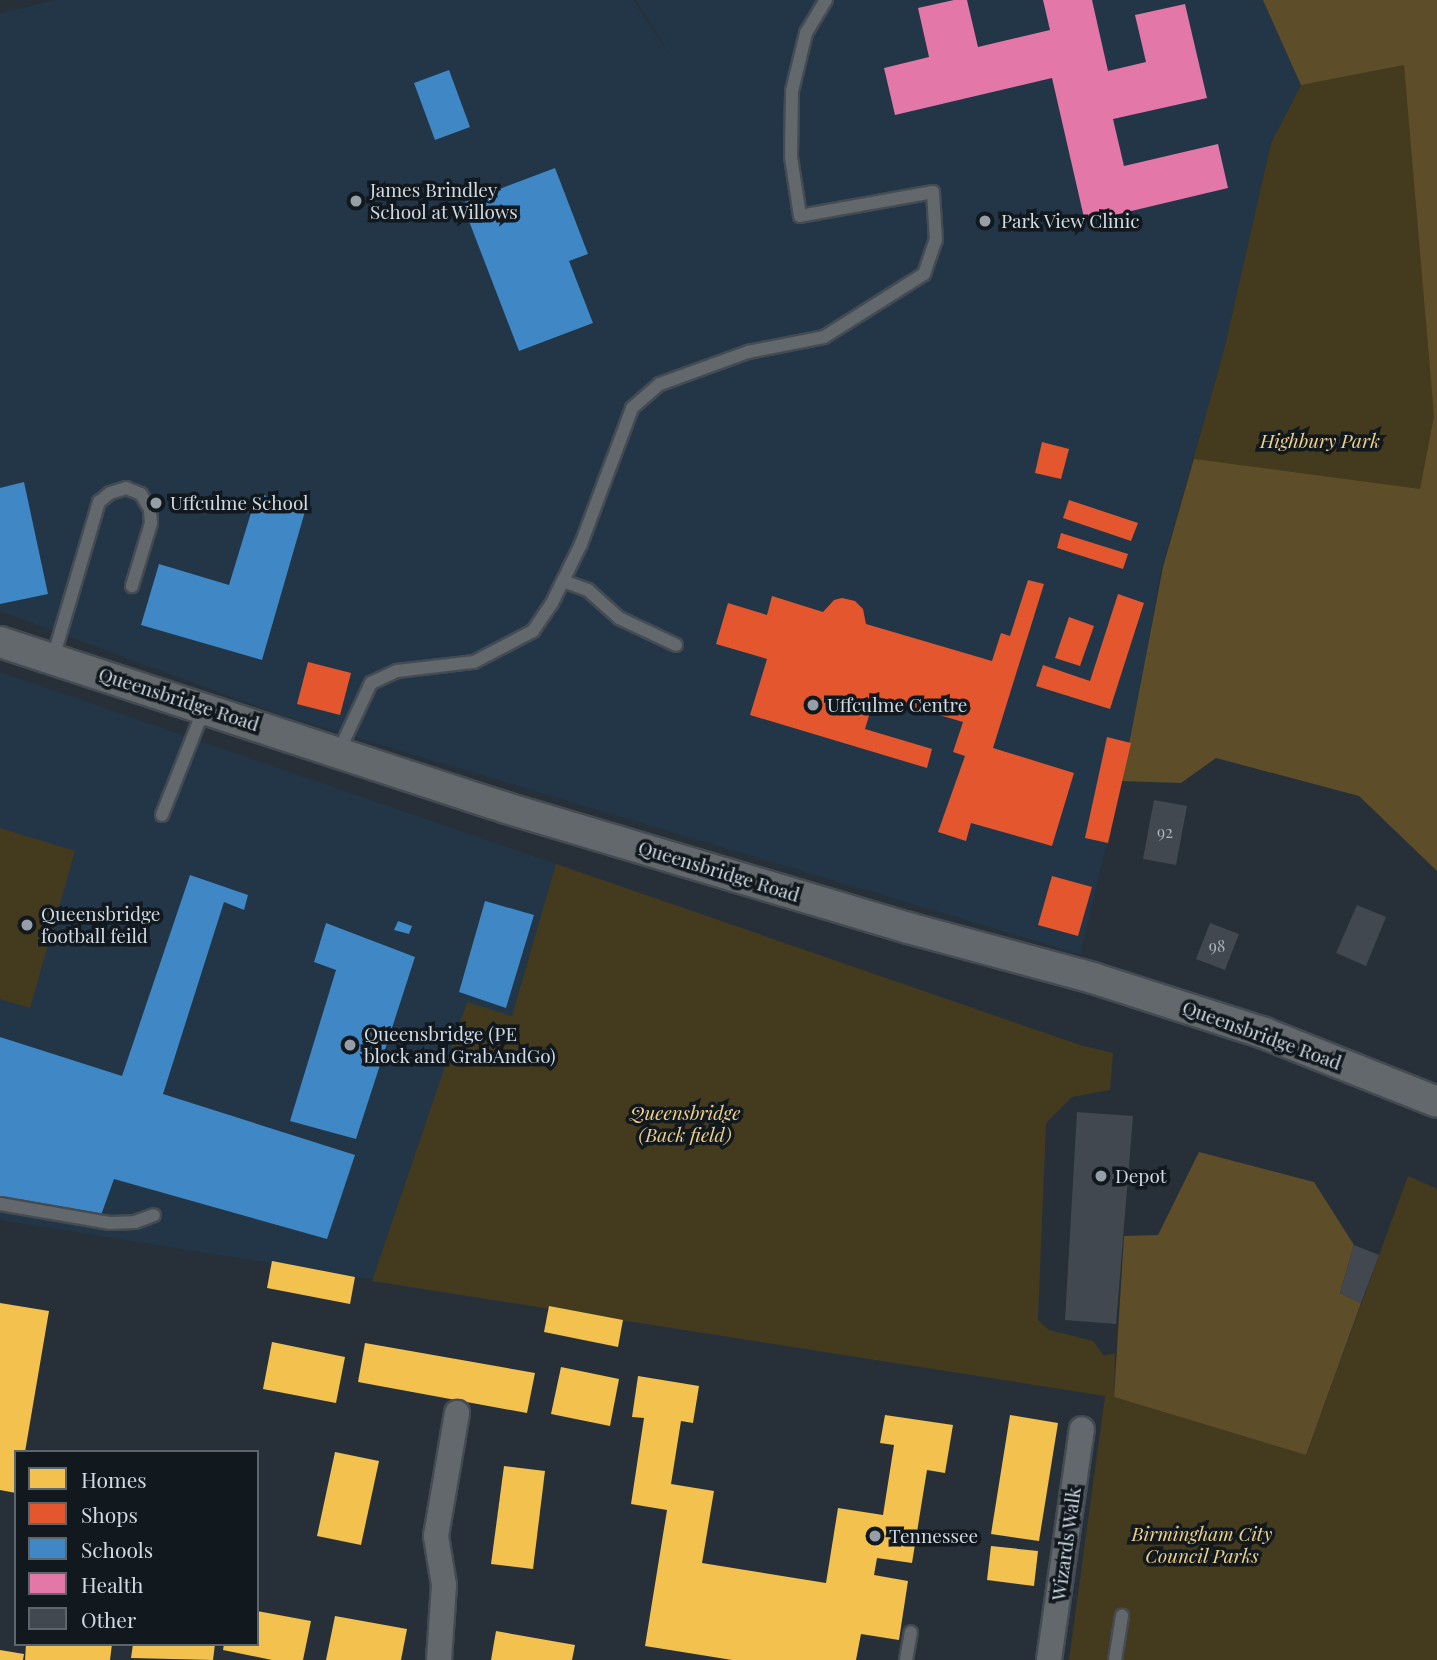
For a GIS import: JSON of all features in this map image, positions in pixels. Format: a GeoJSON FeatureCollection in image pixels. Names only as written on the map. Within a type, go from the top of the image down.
{"type":"FeatureCollection","features":[{"type":"Feature","properties":{"kind":"street","name":"Queensbridge Road"},"geometry":{"type":"LineString","coordinates":[[0,642],[506,807],[908,928],[1093,978],[1264,1034],[1437,1102]]}},
{"type":"Feature","properties":{"kind":"street"},"geometry":{"type":"LineString","coordinates":[[439,1660],[444,1585],[436,1536],[457,1413]]}},
{"type":"Feature","properties":{"kind":"street","name":"Wizards Walk"},"geometry":{"type":"LineString","coordinates":[[1049,1660],[1082,1429]]}},
{"type":"Feature","properties":{"kind":"lane"},"geometry":{"type":"LineString","coordinates":[[339,751],[371,683],[397,671],[474,662],[533,631],[582,544],[632,408],[660,384],[748,352],[824,337],[924,274],[936,240],[933,192],[800,216],[791,157],[792,91],[806,33],[826,0]]}},
{"type":"Feature","properties":{"kind":"lane"},"geometry":{"type":"LineString","coordinates":[[53,658],[99,502],[110,493],[125,488],[141,495],[150,509],[151,523],[132,586]]}},
{"type":"Feature","properties":{"kind":"lane"},"geometry":{"type":"LineString","coordinates":[[563,581],[588,590],[619,618],[676,645]]}},
{"type":"Feature","properties":{"kind":"lane"},"geometry":{"type":"LineString","coordinates":[[162,816],[204,708]]}},
{"type":"Feature","properties":{"kind":"lane"},"geometry":{"type":"LineString","coordinates":[[0,1204],[110,1223],[135,1222],[154,1215]]}},
{"type":"Feature","properties":{"kind":"lane"},"geometry":{"type":"LineString","coordinates":[[1115,1660],[1122,1616]]}},
{"type":"Feature","properties":{"kind":"lane"},"geometry":{"type":"LineString","coordinates":[[906,1660],[911,1632]]}},
{"type":"Feature","properties":{"kind":"shaded area"},"geometry":{"type":"Polygon","coordinates":[[[57,0],[633,0],[673,60],[636,0],[1263,0],[1301,85],[1271,143],[1224,350],[1160,575],[1131,743],[1080,954],[281,715],[0,611],[0,13],[57,0]]]}},
{"type":"Feature","properties":{"kind":"shaded area"},"geometry":{"type":"Polygon","coordinates":[[[1263,0],[1437,0],[1437,871],[1359,796],[1216,758],[1181,783],[1122,781],[1163,567],[1194,459],[1420,489],[1434,416],[1404,65],[1301,85],[1263,0]]]}},
{"type":"Feature","properties":{"kind":"shaded area"},"geometry":{"type":"Polygon","coordinates":[[[0,672],[1080,1045],[1113,1053],[1110,1090],[1072,1097],[1046,1123],[1038,1320],[1049,1330],[1093,1341],[1104,1356],[1115,1353],[1114,1397],[0,1220],[0,672]]]}},
{"type":"Feature","properties":{"kind":"shaded area"},"geometry":{"type":"Polygon","coordinates":[[[1199,1152],[1314,1182],[1354,1245],[1340,1293],[1361,1303],[1306,1455],[1114,1397],[1124,1236],[1158,1235],[1199,1152]]]}},
{"type":"Feature","properties":{"kind":"green space","name":"Highbury Park"},"geometry":{"type":"Polygon","coordinates":[[[1263,0],[1437,0],[1437,557],[1163,567],[1224,350],[1271,143],[1301,85],[1263,0]]]}},
{"type":"Feature","properties":{"kind":"green space","name":"Queensbridge football feild"},"geometry":{"type":"Polygon","coordinates":[[[0,828],[75,851],[30,1008],[0,999],[0,828]]]}},
{"type":"Feature","properties":{"kind":"green space","name":"Queensbridge (Back field)"},"geometry":{"type":"Polygon","coordinates":[[[556,864],[1080,1045],[1113,1053],[1110,1090],[1072,1097],[1046,1123],[1038,1320],[1049,1330],[1093,1341],[1104,1356],[1115,1353],[1114,1397],[1306,1455],[1408,1176],[1437,1189],[1437,1660],[1069,1660],[1105,1396],[372,1281],[467,1002],[512,1016],[556,864]]]}},
{"type":"Feature","properties":{"kind":"building: Homes"},"geometry":{"type":"Polygon","coordinates":[[[272,1261],[355,1277],[350,1304],[267,1288],[272,1261]]]}},
{"type":"Feature","properties":{"kind":"building: Homes"},"geometry":{"type":"Polygon","coordinates":[[[0,1303],[49,1311],[25,1450],[14,1450],[14,1493],[0,1490],[0,1303]]]}},
{"type":"Feature","properties":{"kind":"building: Homes"},"geometry":{"type":"Polygon","coordinates":[[[549,1306],[623,1320],[618,1347],[544,1332],[549,1306]]]}},
{"type":"Feature","properties":{"kind":"building: Homes"},"geometry":{"type":"Polygon","coordinates":[[[272,1342],[345,1357],[336,1403],[263,1389],[272,1342]]]}},
{"type":"Feature","properties":{"kind":"building: Homes"},"geometry":{"type":"Polygon","coordinates":[[[365,1343],[535,1373],[527,1413],[358,1382],[365,1343]]]}},
{"type":"Feature","properties":{"kind":"building: Homes"},"geometry":{"type":"Polygon","coordinates":[[[561,1367],[619,1379],[610,1426],[551,1414],[561,1367]]]}},
{"type":"Feature","properties":{"kind":"building: Homes","name":"Tennessee"},"geometry":{"type":"Polygon","coordinates":[[[638,1376],[699,1386],[693,1423],[681,1421],[671,1484],[714,1491],[702,1563],[826,1583],[838,1508],[883,1515],[894,1445],[880,1443],[885,1415],[953,1425],[945,1473],[927,1470],[912,1563],[877,1558],[874,1575],[908,1581],[899,1640],[861,1634],[856,1660],[732,1660],[645,1646],[667,1510],[631,1504],[644,1418],[632,1417],[638,1376]]]}},
{"type":"Feature","properties":{"kind":"building: Homes"},"geometry":{"type":"Polygon","coordinates":[[[1010,1415],[1058,1423],[1039,1541],[991,1534],[1010,1415]]]}},
{"type":"Feature","properties":{"kind":"building: Homes"},"geometry":{"type":"Polygon","coordinates":[[[335,1452],[379,1461],[361,1545],[317,1536],[335,1452]]]}},
{"type":"Feature","properties":{"kind":"building: Homes"},"geometry":{"type":"Polygon","coordinates":[[[504,1466],[545,1471],[533,1569],[491,1564],[504,1466]]]}},
{"type":"Feature","properties":{"kind":"building: Homes"},"geometry":{"type":"Polygon","coordinates":[[[991,1546],[1038,1551],[1034,1586],[987,1580],[991,1546]]]}},
{"type":"Feature","properties":{"kind":"building: Homes"},"geometry":{"type":"Polygon","coordinates":[[[259,1611],[311,1621],[303,1660],[272,1660],[223,1650],[224,1646],[259,1646],[259,1611]]]}},
{"type":"Feature","properties":{"kind":"building: Homes"},"geometry":{"type":"Polygon","coordinates":[[[335,1616],[407,1629],[401,1660],[326,1660],[335,1616]]]}},
{"type":"Feature","properties":{"kind":"building: Homes"},"geometry":{"type":"Polygon","coordinates":[[[496,1631],[575,1645],[572,1660],[491,1660],[496,1631]]]}},
{"type":"Feature","properties":{"kind":"building: Homes"},"geometry":{"type":"Polygon","coordinates":[[[26,1646],[112,1646],[110,1660],[25,1660],[26,1646]]]}},
{"type":"Feature","properties":{"kind":"building: Homes"},"geometry":{"type":"Polygon","coordinates":[[[133,1646],[215,1646],[213,1660],[131,1658],[133,1646]]]}},
{"type":"Feature","properties":{"kind":"building: Homes"},"geometry":{"type":"Polygon","coordinates":[[[0,1650],[24,1654],[23,1660],[0,1660],[0,1650]]]}},
{"type":"Feature","properties":{"kind":"building: Shops"},"geometry":{"type":"Polygon","coordinates":[[[1042,442],[1069,449],[1061,479],[1035,473],[1042,442]]]}},
{"type":"Feature","properties":{"kind":"building: Shops"},"geometry":{"type":"Polygon","coordinates":[[[1069,500],[1138,523],[1131,541],[1063,518],[1069,500]]]}},
{"type":"Feature","properties":{"kind":"building: Shops"},"geometry":{"type":"Polygon","coordinates":[[[1061,533],[1128,554],[1123,569],[1057,548],[1061,533]]]}},
{"type":"Feature","properties":{"kind":"building: Shops","name":"Uffculme Centre"},"geometry":{"type":"Polygon","coordinates":[[[1028,580],[1044,584],[993,748],[1074,773],[1052,846],[971,823],[966,841],[938,832],[965,756],[953,752],[963,722],[875,696],[865,729],[932,749],[927,768],[750,715],[767,659],[716,644],[728,603],[767,615],[772,596],[823,612],[834,600],[842,598],[855,601],[863,609],[866,624],[992,661],[1001,633],[1010,636],[1028,580]]]}},
{"type":"Feature","properties":{"kind":"building: Shops"},"geometry":{"type":"Polygon","coordinates":[[[1118,594],[1144,603],[1110,709],[1036,686],[1043,665],[1090,681],[1118,594]]]}},
{"type":"Feature","properties":{"kind":"building: Shops"},"geometry":{"type":"Polygon","coordinates":[[[1069,617],[1094,626],[1080,666],[1055,658],[1069,617]]]}},
{"type":"Feature","properties":{"kind":"building: Shops"},"geometry":{"type":"Polygon","coordinates":[[[308,662],[351,673],[340,715],[297,704],[308,662]]]}},
{"type":"Feature","properties":{"kind":"building: Shops"},"geometry":{"type":"Polygon","coordinates":[[[1107,737],[1131,743],[1108,843],[1085,838],[1107,737]]]}},
{"type":"Feature","properties":{"kind":"building: Shops"},"geometry":{"type":"Polygon","coordinates":[[[1052,876],[1092,887],[1078,936],[1038,925],[1052,876]]]}},
{"type":"Feature","properties":{"kind":"building: Schools"},"geometry":{"type":"Polygon","coordinates":[[[449,70],[470,127],[435,140],[414,83],[449,70]]]}},
{"type":"Feature","properties":{"kind":"building: Schools"},"geometry":{"type":"Polygon","coordinates":[[[555,168],[588,254],[569,261],[593,323],[519,351],[462,203],[555,168]]]}},
{"type":"Feature","properties":{"kind":"building: Schools"},"geometry":{"type":"Polygon","coordinates":[[[24,482],[48,594],[0,604],[0,488],[24,482]]]}},
{"type":"Feature","properties":{"kind":"building: Schools"},"geometry":{"type":"Polygon","coordinates":[[[257,493],[306,508],[262,660],[141,625],[159,564],[229,585],[257,493]]]}},
{"type":"Feature","properties":{"kind":"building: Schools"},"geometry":{"type":"Polygon","coordinates":[[[190,875],[248,895],[244,910],[224,902],[163,1094],[355,1155],[327,1239],[114,1179],[100,1218],[0,1200],[0,1037],[122,1076],[190,875]]]}},
{"type":"Feature","properties":{"kind":"building: Schools"},"geometry":{"type":"Polygon","coordinates":[[[485,901],[534,915],[506,1008],[459,992],[485,901]]]}},
{"type":"Feature","properties":{"kind":"building: Schools"},"geometry":{"type":"Polygon","coordinates":[[[398,921],[412,926],[409,934],[394,930],[398,921]]]}},
{"type":"Feature","properties":{"kind":"building: Schools","name":"Queensbridge (PE block and GrabAndGo)"},"geometry":{"type":"Polygon","coordinates":[[[326,923],[415,957],[356,1139],[290,1121],[336,970],[314,962],[326,923]]]}},
{"type":"Feature","properties":{"kind":"building: Health"},"geometry":{"type":"Polygon","coordinates":[[[967,0],[978,47],[1050,30],[1043,0],[1092,0],[1108,71],[1146,62],[1135,15],[1185,4],[1207,98],[1113,119],[1124,166],[1218,144],[1228,188],[1085,222],[1052,78],[895,115],[884,68],[929,57],[918,8],[967,0]]]}},
{"type":"Feature","properties":{"kind":"building: Other"},"geometry":{"type":"Polygon","coordinates":[[[1154,800],[1187,806],[1176,865],[1143,859],[1154,800]]]}},
{"type":"Feature","properties":{"kind":"building: Other"},"geometry":{"type":"Polygon","coordinates":[[[1357,905],[1386,917],[1366,966],[1336,953],[1357,905]]]}},
{"type":"Feature","properties":{"kind":"building: Other"},"geometry":{"type":"Polygon","coordinates":[[[1210,923],[1239,934],[1225,970],[1196,959],[1210,923]]]}},
{"type":"Feature","properties":{"kind":"building: Other","name":"Depot"},"geometry":{"type":"Polygon","coordinates":[[[1077,1112],[1133,1116],[1116,1324],[1065,1320],[1077,1112]]]}},
{"type":"Feature","properties":{"kind":"building: Other"},"geometry":{"type":"Polygon","coordinates":[[[1354,1245],[1379,1255],[1361,1303],[1340,1293],[1354,1245]]]}},
{"type":"Feature","properties":{"kind":"place","name":"James Brindley School at Willows"},"geometry":{"type":"Point","coordinates":[356,201]}},
{"type":"Feature","properties":{"kind":"place","name":"Park View Clinic"},"geometry":{"type":"Point","coordinates":[985,221]}},
{"type":"Feature","properties":{"kind":"place","name":"Uffculme School"},"geometry":{"type":"Point","coordinates":[156,503]}},
{"type":"Feature","properties":{"kind":"place","name":"Uffculme Centre"},"geometry":{"type":"Point","coordinates":[813,705]}},
{"type":"Feature","properties":{"kind":"place","name":"Queensbridge football feild"},"geometry":{"type":"Point","coordinates":[27,925]}},
{"type":"Feature","properties":{"kind":"place","name":"Queensbridge (PE block and GrabAndGo)"},"geometry":{"type":"Point","coordinates":[350,1045]}},
{"type":"Feature","properties":{"kind":"place","name":"Depot"},"geometry":{"type":"Point","coordinates":[1101,1176]}},
{"type":"Feature","properties":{"kind":"place","name":"Tennessee"},"geometry":{"type":"Point","coordinates":[875,1536]}},
{"type":"Feature","properties":{"kind":"park label","name":"Birmingham City Council Parks"},"geometry":{"type":"Point","coordinates":[1202,1545]}}]}
